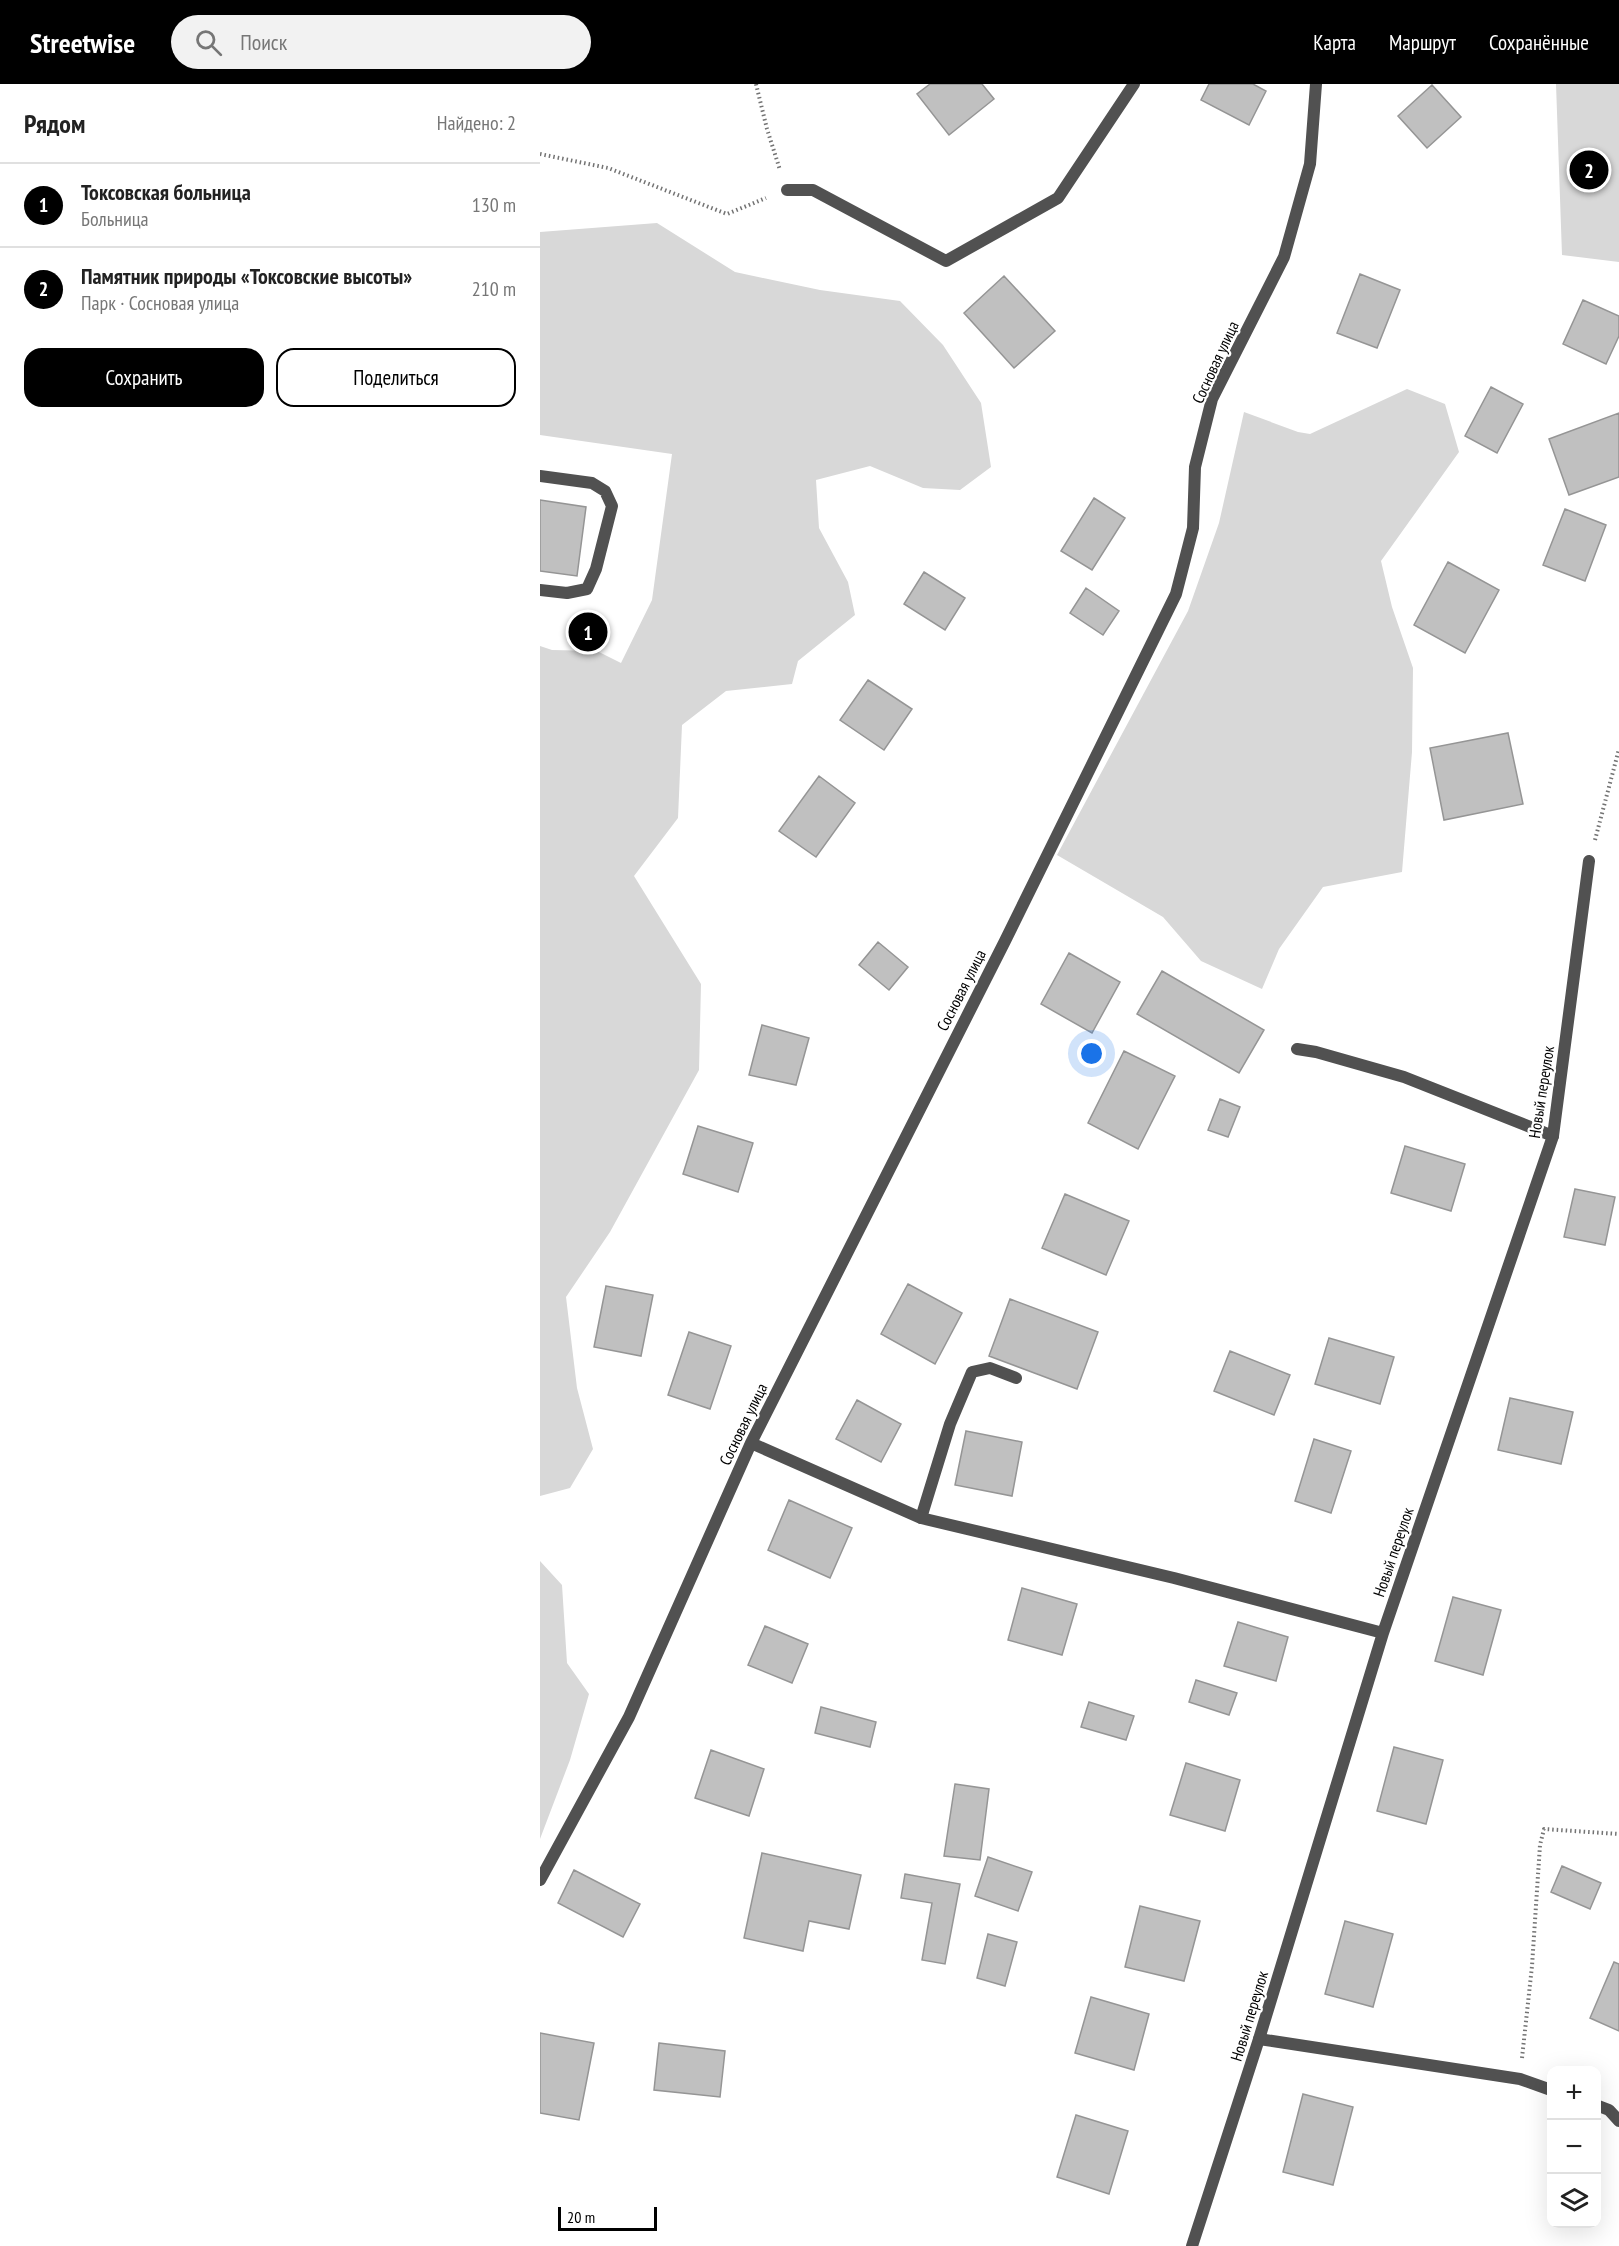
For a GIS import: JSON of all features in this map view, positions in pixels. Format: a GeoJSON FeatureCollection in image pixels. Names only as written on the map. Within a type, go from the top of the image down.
{"type":"FeatureCollection","features":[{"type":"Feature","properties":{"kind":"street"},"geometry":{"type":"LineString","coordinates":[[787,190],[813,190],[946,261],[1058,198],[1134,84]]}},
{"type":"Feature","properties":{"kind":"street","name":"Сосновая улица"},"geometry":{"type":"LineString","coordinates":[[540,1880],[628,1717],[751,1443],[1005,941],[1176,594],[1192,528],[1195,467],[1212,399],[1284,257],[1310,164],[1316,84]]}},
{"type":"Feature","properties":{"kind":"street"},"geometry":{"type":"LineString","coordinates":[[540,476],[592,483],[605,491],[612,506],[596,569],[586,590],[567,593],[540,590]]}},
{"type":"Feature","properties":{"kind":"street","name":"Новый переулок"},"geometry":{"type":"LineString","coordinates":[[1192,2246],[1259,2039],[1383,1634],[1553,1136],[1589,861]]}},
{"type":"Feature","properties":{"kind":"street"},"geometry":{"type":"LineString","coordinates":[[1297,1049],[1316,1052],[1404,1077],[1553,1136]]}},
{"type":"Feature","properties":{"kind":"street"},"geometry":{"type":"LineString","coordinates":[[921,1518],[950,1424],[972,1372],[990,1368],[1016,1378]]}},
{"type":"Feature","properties":{"kind":"street"},"geometry":{"type":"LineString","coordinates":[[751,1443],[921,1518],[1174,1578],[1383,1634]]}},
{"type":"Feature","properties":{"kind":"street"},"geometry":{"type":"LineString","coordinates":[[1259,2039],[1520,2079],[1547,2089]]}},
{"type":"Feature","properties":{"kind":"street"},"geometry":{"type":"LineString","coordinates":[[1601,2108],[1609,2110],[1619,2121]]}},
{"type":"Feature","properties":{"kind":"path"},"geometry":{"type":"LineString","coordinates":[[540,154],[608,168],[727,214],[787,190],[767,129],[756,84]]}},
{"type":"Feature","properties":{"kind":"path"},"geometry":{"type":"LineString","coordinates":[[1589,861],[1619,749]]}},
{"type":"Feature","properties":{"kind":"path"},"geometry":{"type":"LineString","coordinates":[[1520,2079],[1532,1966],[1540,1845],[1544,1829],[1619,1834]]}},
{"type":"Feature","properties":{"kind":"shaded area"},"geometry":{"type":"Polygon","coordinates":[[[1556,84],[1619,84],[1619,262],[1562,255],[1556,84]]]}},
{"type":"Feature","properties":{"kind":"shaded area"},"geometry":{"type":"Polygon","coordinates":[[[657,223],[735,272],[820,290],[900,301],[943,345],[981,403],[991,467],[960,490],[923,488],[870,466],[816,480],[819,528],[848,582],[855,615],[798,661],[792,684],[726,691],[682,725],[678,818],[634,876],[701,984],[699,1070],[610,1232],[566,1297],[577,1388],[593,1449],[570,1488],[540,1496],[540,646],[552,650],[597,651],[621,663],[652,600],[672,454],[540,435],[540,232],[657,223]]]}},
{"type":"Feature","properties":{"kind":"shaded area"},"geometry":{"type":"Polygon","coordinates":[[[1407,389],[1445,404],[1459,452],[1381,561],[1392,607],[1413,668],[1412,752],[1402,872],[1323,887],[1279,949],[1262,989],[1201,961],[1163,917],[1057,855],[1188,611],[1219,523],[1244,412],[1298,432],[1310,434],[1407,389]]]}},
{"type":"Feature","properties":{"kind":"shaded area"},"geometry":{"type":"Polygon","coordinates":[[[540,1561],[562,1585],[567,1663],[589,1694],[570,1760],[540,1839],[540,1561]]]}},
{"type":"Feature","properties":{"kind":"building"},"geometry":{"type":"Polygon","coordinates":[[[930,84],[982,84],[994,99],[949,135],[917,94],[930,84]]]}},
{"type":"Feature","properties":{"kind":"building"},"geometry":{"type":"Polygon","coordinates":[[[1209,84],[1253,84],[1266,91],[1249,125],[1201,100],[1209,84]]]}},
{"type":"Feature","properties":{"kind":"building"},"geometry":{"type":"Polygon","coordinates":[[[1432,85],[1461,117],[1427,148],[1398,116],[1432,85]]]}},
{"type":"Feature","properties":{"kind":"building"},"geometry":{"type":"Polygon","coordinates":[[[1360,274],[1400,290],[1377,348],[1337,333],[1360,274]]]}},
{"type":"Feature","properties":{"kind":"building"},"geometry":{"type":"Polygon","coordinates":[[[1004,276],[1055,331],[1014,368],[964,313],[1004,276]]]}},
{"type":"Feature","properties":{"kind":"building"},"geometry":{"type":"Polygon","coordinates":[[[1583,300],[1619,316],[1619,336],[1606,364],[1563,344],[1583,300]]]}},
{"type":"Feature","properties":{"kind":"building"},"geometry":{"type":"Polygon","coordinates":[[[1491,387],[1523,404],[1497,453],[1465,436],[1491,387]]]}},
{"type":"Feature","properties":{"kind":"building"},"geometry":{"type":"Polygon","coordinates":[[[1619,413],[1619,477],[1569,495],[1549,439],[1619,413]]]}},
{"type":"Feature","properties":{"kind":"building"},"geometry":{"type":"Polygon","coordinates":[[[1094,498],[1125,518],[1092,570],[1061,551],[1094,498]]]}},
{"type":"Feature","properties":{"kind":"building"},"geometry":{"type":"Polygon","coordinates":[[[540,500],[586,507],[577,576],[540,571],[540,500]]]}},
{"type":"Feature","properties":{"kind":"building"},"geometry":{"type":"Polygon","coordinates":[[[1565,509],[1606,525],[1585,581],[1543,565],[1565,509]]]}},
{"type":"Feature","properties":{"kind":"building"},"geometry":{"type":"Polygon","coordinates":[[[1448,562],[1499,590],[1465,653],[1414,625],[1448,562]]]}},
{"type":"Feature","properties":{"kind":"building"},"geometry":{"type":"Polygon","coordinates":[[[924,572],[965,598],[945,630],[904,604],[924,572]]]}},
{"type":"Feature","properties":{"kind":"building"},"geometry":{"type":"Polygon","coordinates":[[[1086,588],[1119,611],[1103,635],[1070,613],[1086,588]]]}},
{"type":"Feature","properties":{"kind":"building"},"geometry":{"type":"Polygon","coordinates":[[[868,680],[912,709],[884,750],[840,720],[868,680]]]}},
{"type":"Feature","properties":{"kind":"building"},"geometry":{"type":"Polygon","coordinates":[[[1508,733],[1523,804],[1444,820],[1430,748],[1508,733]]]}},
{"type":"Feature","properties":{"kind":"building"},"geometry":{"type":"Polygon","coordinates":[[[819,776],[855,803],[816,857],[779,831],[819,776]]]}},
{"type":"Feature","properties":{"kind":"building"},"geometry":{"type":"Polygon","coordinates":[[[878,942],[908,967],[889,990],[859,965],[878,942]]]}},
{"type":"Feature","properties":{"kind":"building"},"geometry":{"type":"Polygon","coordinates":[[[1069,953],[1120,982],[1092,1033],[1041,1004],[1069,953]]]}},
{"type":"Feature","properties":{"kind":"building"},"geometry":{"type":"Polygon","coordinates":[[[1162,971],[1264,1030],[1239,1073],[1137,1014],[1162,971]]]}},
{"type":"Feature","properties":{"kind":"building"},"geometry":{"type":"Polygon","coordinates":[[[762,1025],[809,1038],[796,1085],[749,1075],[762,1025]]]}},
{"type":"Feature","properties":{"kind":"building"},"geometry":{"type":"Polygon","coordinates":[[[1124,1051],[1175,1076],[1138,1149],[1088,1123],[1124,1051]]]}},
{"type":"Feature","properties":{"kind":"building"},"geometry":{"type":"Polygon","coordinates":[[[1220,1099],[1240,1107],[1228,1137],[1208,1130],[1220,1099]]]}},
{"type":"Feature","properties":{"kind":"building"},"geometry":{"type":"Polygon","coordinates":[[[698,1126],[753,1143],[738,1192],[683,1174],[698,1126]]]}},
{"type":"Feature","properties":{"kind":"building"},"geometry":{"type":"Polygon","coordinates":[[[1405,1146],[1465,1164],[1451,1211],[1391,1193],[1405,1146]]]}},
{"type":"Feature","properties":{"kind":"building"},"geometry":{"type":"Polygon","coordinates":[[[1575,1189],[1615,1197],[1605,1245],[1564,1237],[1575,1189]]]}},
{"type":"Feature","properties":{"kind":"building"},"geometry":{"type":"Polygon","coordinates":[[[1065,1194],[1129,1221],[1106,1275],[1042,1248],[1065,1194]]]}},
{"type":"Feature","properties":{"kind":"building"},"geometry":{"type":"Polygon","coordinates":[[[908,1284],[962,1313],[935,1364],[881,1334],[908,1284]]]}},
{"type":"Feature","properties":{"kind":"building"},"geometry":{"type":"Polygon","coordinates":[[[606,1286],[653,1295],[641,1356],[594,1347],[606,1286]]]}},
{"type":"Feature","properties":{"kind":"building"},"geometry":{"type":"Polygon","coordinates":[[[1010,1299],[1098,1332],[1077,1389],[989,1356],[1010,1299]]]}},
{"type":"Feature","properties":{"kind":"building"},"geometry":{"type":"Polygon","coordinates":[[[689,1332],[731,1346],[710,1409],[668,1395],[689,1332]]]}},
{"type":"Feature","properties":{"kind":"building"},"geometry":{"type":"Polygon","coordinates":[[[1329,1338],[1394,1357],[1380,1404],[1315,1384],[1329,1338]]]}},
{"type":"Feature","properties":{"kind":"building"},"geometry":{"type":"Polygon","coordinates":[[[1230,1351],[1290,1375],[1274,1415],[1214,1391],[1230,1351]]]}},
{"type":"Feature","properties":{"kind":"building"},"geometry":{"type":"Polygon","coordinates":[[[1510,1398],[1573,1412],[1561,1464],[1498,1450],[1510,1398]]]}},
{"type":"Feature","properties":{"kind":"building"},"geometry":{"type":"Polygon","coordinates":[[[857,1400],[901,1424],[881,1462],[836,1439],[857,1400]]]}},
{"type":"Feature","properties":{"kind":"building"},"geometry":{"type":"Polygon","coordinates":[[[966,1431],[1022,1442],[1012,1496],[955,1485],[966,1431]]]}},
{"type":"Feature","properties":{"kind":"building"},"geometry":{"type":"Polygon","coordinates":[[[1314,1439],[1351,1451],[1331,1513],[1295,1501],[1314,1439]]]}},
{"type":"Feature","properties":{"kind":"building"},"geometry":{"type":"Polygon","coordinates":[[[789,1500],[852,1528],[830,1578],[768,1550],[789,1500]]]}},
{"type":"Feature","properties":{"kind":"building"},"geometry":{"type":"Polygon","coordinates":[[[1022,1588],[1077,1604],[1062,1655],[1008,1640],[1022,1588]]]}},
{"type":"Feature","properties":{"kind":"building"},"geometry":{"type":"Polygon","coordinates":[[[1453,1597],[1501,1610],[1483,1675],[1435,1661],[1453,1597]]]}},
{"type":"Feature","properties":{"kind":"building"},"geometry":{"type":"Polygon","coordinates":[[[1238,1622],[1288,1637],[1276,1681],[1224,1666],[1238,1622]]]}},
{"type":"Feature","properties":{"kind":"building"},"geometry":{"type":"Polygon","coordinates":[[[765,1626],[808,1644],[792,1683],[748,1665],[765,1626]]]}},
{"type":"Feature","properties":{"kind":"building"},"geometry":{"type":"Polygon","coordinates":[[[1196,1680],[1237,1693],[1229,1715],[1189,1702],[1196,1680]]]}},
{"type":"Feature","properties":{"kind":"building"},"geometry":{"type":"Polygon","coordinates":[[[1089,1702],[1134,1716],[1126,1740],[1081,1727],[1089,1702]]]}},
{"type":"Feature","properties":{"kind":"building"},"geometry":{"type":"Polygon","coordinates":[[[821,1707],[876,1722],[870,1747],[815,1733],[821,1707]]]}},
{"type":"Feature","properties":{"kind":"building"},"geometry":{"type":"Polygon","coordinates":[[[1394,1747],[1443,1760],[1426,1824],[1377,1811],[1394,1747]]]}},
{"type":"Feature","properties":{"kind":"building"},"geometry":{"type":"Polygon","coordinates":[[[711,1750],[764,1769],[749,1816],[695,1798],[711,1750]]]}},
{"type":"Feature","properties":{"kind":"building"},"geometry":{"type":"Polygon","coordinates":[[[1186,1763],[1240,1780],[1225,1831],[1170,1815],[1186,1763]]]}},
{"type":"Feature","properties":{"kind":"building"},"geometry":{"type":"Polygon","coordinates":[[[955,1784],[989,1789],[980,1860],[944,1856],[955,1784]]]}},
{"type":"Feature","properties":{"kind":"building"},"geometry":{"type":"Polygon","coordinates":[[[762,1853],[861,1875],[849,1929],[809,1921],[803,1951],[744,1938],[762,1853]]]}},
{"type":"Feature","properties":{"kind":"building"},"geometry":{"type":"Polygon","coordinates":[[[988,1857],[1032,1872],[1018,1911],[975,1896],[988,1857]]]}},
{"type":"Feature","properties":{"kind":"building"},"geometry":{"type":"Polygon","coordinates":[[[1562,1866],[1601,1883],[1590,1909],[1551,1892],[1562,1866]]]}},
{"type":"Feature","properties":{"kind":"building"},"geometry":{"type":"Polygon","coordinates":[[[574,1870],[640,1904],[623,1937],[558,1903],[574,1870]]]}},
{"type":"Feature","properties":{"kind":"building"},"geometry":{"type":"Polygon","coordinates":[[[905,1874],[960,1884],[945,1964],[922,1960],[932,1903],[901,1898],[905,1874]]]}},
{"type":"Feature","properties":{"kind":"building"},"geometry":{"type":"Polygon","coordinates":[[[1140,1906],[1200,1921],[1184,1981],[1125,1967],[1140,1906]]]}},
{"type":"Feature","properties":{"kind":"building"},"geometry":{"type":"Polygon","coordinates":[[[1345,1921],[1393,1934],[1373,2007],[1325,1994],[1345,1921]]]}},
{"type":"Feature","properties":{"kind":"building"},"geometry":{"type":"Polygon","coordinates":[[[988,1934],[1017,1942],[1005,1986],[977,1978],[988,1934]]]}},
{"type":"Feature","properties":{"kind":"building"},"geometry":{"type":"Polygon","coordinates":[[[1614,1962],[1619,1964],[1619,2031],[1590,2018],[1614,1962]]]}},
{"type":"Feature","properties":{"kind":"building"},"geometry":{"type":"Polygon","coordinates":[[[1091,1997],[1149,2014],[1134,2070],[1075,2053],[1091,1997]]]}},
{"type":"Feature","properties":{"kind":"building"},"geometry":{"type":"Polygon","coordinates":[[[540,2033],[594,2043],[579,2120],[540,2113],[540,2033]]]}},
{"type":"Feature","properties":{"kind":"building"},"geometry":{"type":"Polygon","coordinates":[[[659,2043],[725,2051],[720,2097],[654,2090],[659,2043]]]}},
{"type":"Feature","properties":{"kind":"building"},"geometry":{"type":"Polygon","coordinates":[[[1303,2094],[1353,2107],[1333,2185],[1283,2172],[1303,2094]]]}},
{"type":"Feature","properties":{"kind":"building"},"geometry":{"type":"Polygon","coordinates":[[[1076,2115],[1128,2131],[1109,2194],[1057,2177],[1076,2115]]]}},
{"type":"Feature","properties":{"kind":"place","name":"Памятник природы «Токсовские высоты»"},"geometry":{"type":"Point","coordinates":[1589,170]}},
{"type":"Feature","properties":{"kind":"place","name":"Токсовская больница"},"geometry":{"type":"Point","coordinates":[588,632]}}]}
